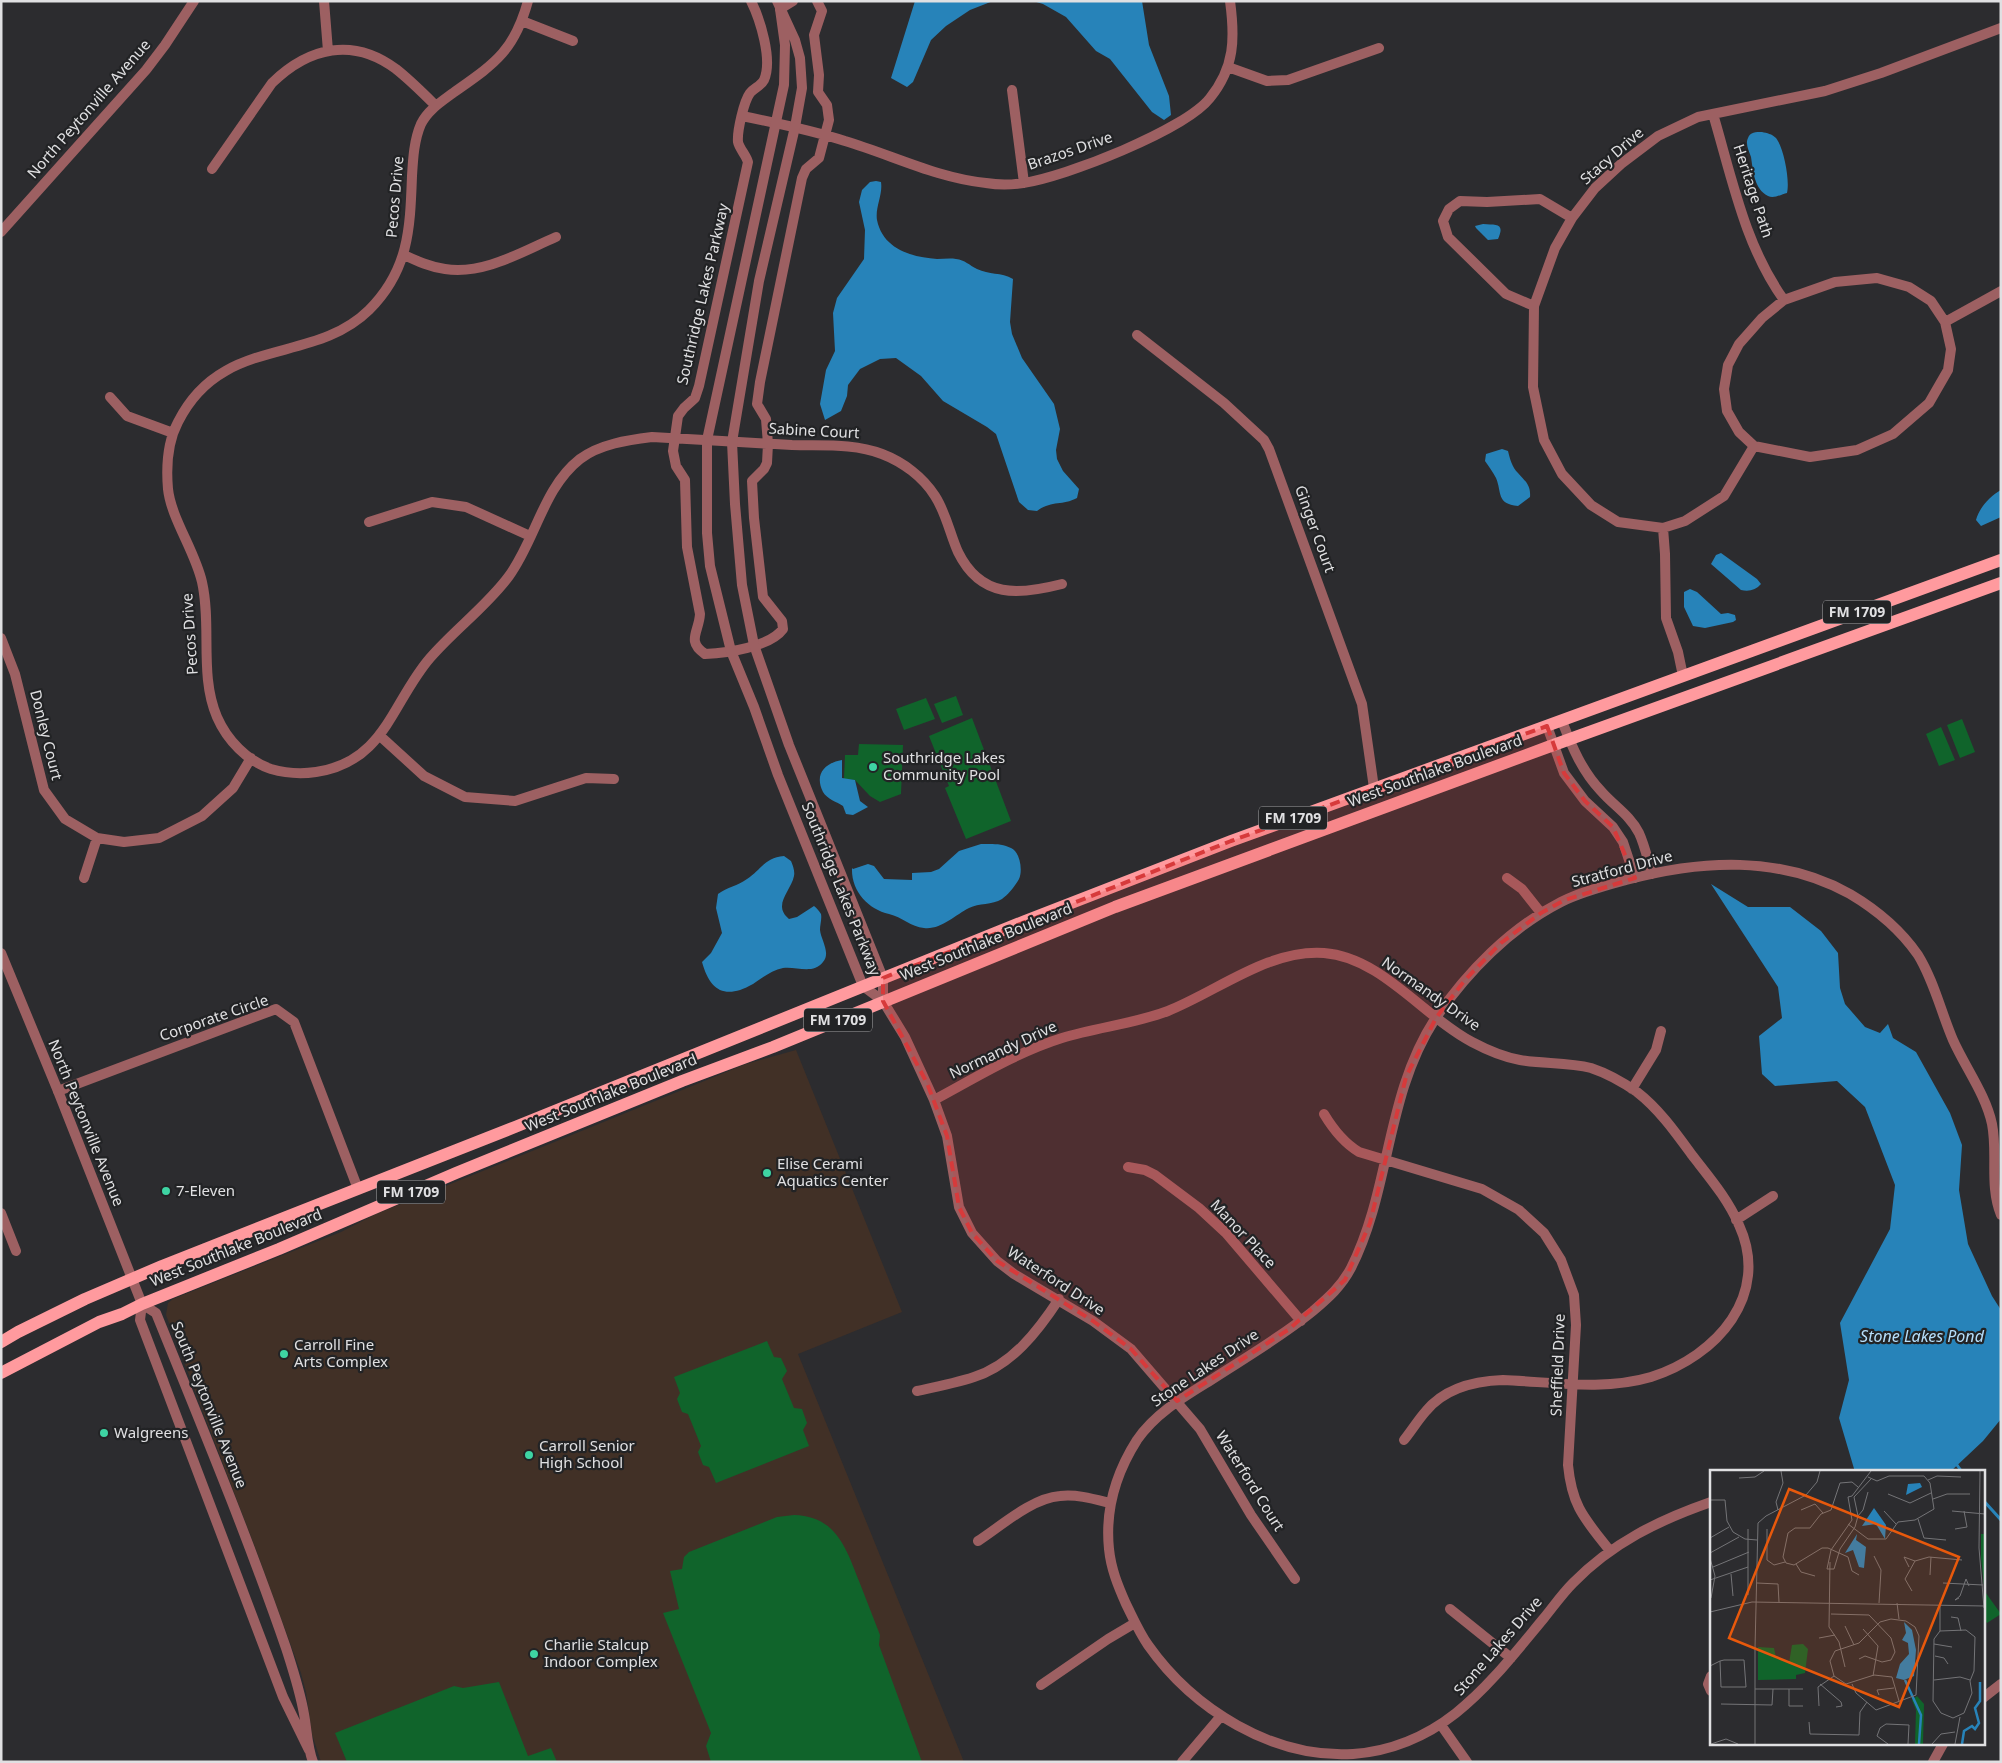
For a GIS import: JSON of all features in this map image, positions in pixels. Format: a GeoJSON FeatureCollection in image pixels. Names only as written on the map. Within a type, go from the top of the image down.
{"type":"FeatureCollection","features":[{"type":"Feature","properties":{"kind":"main road","name":"West Southlake Boulevard"},"geometry":{"type":"LineString","coordinates":[[1,1342],[85,1298],[883,978],[1203,852],[2001,560]]}},
{"type":"Feature","properties":{"kind":"main road","name":"West Southlake Boulevard"},"geometry":{"type":"LineString","coordinates":[[1,1373],[99,1322],[279,1249],[456,1172],[682,1081],[773,1047],[1133,900],[2001,583]]}},
{"type":"Feature","properties":{"kind":"street","name":"North Peytonville Avenue"},"geometry":{"type":"LineString","coordinates":[[1,232],[146,70],[194,1]]}},
{"type":"Feature","properties":{"kind":"street"},"geometry":{"type":"LineString","coordinates":[[324,1],[328,51]]}},
{"type":"Feature","properties":{"kind":"street","name":"Pecos Drive"},"geometry":{"type":"LineString","coordinates":[[528,1],[522,21],[506,52],[493,65],[436,106],[421,124],[416,137],[410,222],[404,256],[390,283],[370,309],[356,320],[322,338],[261,356],[223,372],[205,385],[194,397],[173,433],[168,449],[168,489],[171,503],[190,545],[200,576],[204,593],[211,701],[228,737],[251,758],[271,769],[303,773],[328,770],[360,755],[380,735],[426,662],[509,576],[553,491],[572,467],[583,457],[595,450],[632,440],[652,437],[732,442]]}},
{"type":"Feature","properties":{"kind":"street","name":"Southridge Lakes Parkway"},"geometry":{"type":"LineString","coordinates":[[751,1],[764,39],[766,71],[764,80],[747,98],[742,116],[738,144],[748,162],[699,386],[695,398],[678,416],[674,439],[673,459],[686,480],[687,547],[700,614],[700,624],[695,633],[694,642],[705,654],[731,651],[768,641],[779,635],[783,629],[782,621],[763,597],[754,518],[752,481],[764,469],[767,463],[766,419],[757,404],[802,178],[806,169],[819,158],[829,113],[827,105],[818,92],[819,75],[814,35],[822,11],[817,1]]}},
{"type":"Feature","properties":{"kind":"street"},"geometry":{"type":"LineString","coordinates":[[779,5],[793,1]]}},
{"type":"Feature","properties":{"kind":"street","name":"Brazos Drive"},"geometry":{"type":"LineString","coordinates":[[742,116],[825,135],[931,171],[962,179],[985,183],[1024,183],[1080,167],[1150,138],[1190,116],[1210,99],[1228,67],[1231,55],[1234,30],[1230,1]]}},
{"type":"Feature","properties":{"kind":"street","name":"Southridge Lakes Parkway"},"geometry":{"type":"LineString","coordinates":[[779,5],[785,45],[784,85],[707,440],[707,533],[710,566],[731,651],[754,706],[785,792],[863,986],[883,1001]]}},
{"type":"Feature","properties":{"kind":"street","name":"Southridge Lakes Parkway"},"geometry":{"type":"LineString","coordinates":[[779,5],[795,40],[800,58],[802,88],[760,281],[732,442],[734,504],[742,577],[754,645],[789,745],[883,978],[883,1001]]}},
{"type":"Feature","properties":{"kind":"street"},"geometry":{"type":"LineString","coordinates":[[522,21],[573,41]]}},
{"type":"Feature","properties":{"kind":"street","name":"Stacy Drive"},"geometry":{"type":"LineString","coordinates":[[1754,446],[1724,496],[1685,520],[1663,528],[1618,522],[1591,505],[1562,474],[1544,440],[1533,387],[1534,306],[1555,248],[1572,218],[1595,188],[1621,164],[1658,136],[1698,117],[1825,90],[1881,73],[2001,28]]}},
{"type":"Feature","properties":{"kind":"street"},"geometry":{"type":"LineString","coordinates":[[1228,67],[1267,80],[1288,80],[1379,48]]}},
{"type":"Feature","properties":{"kind":"street"},"geometry":{"type":"LineString","coordinates":[[212,169],[272,83],[284,71],[297,63],[328,51],[354,49],[369,54],[394,68],[436,106]]}},
{"type":"Feature","properties":{"kind":"street"},"geometry":{"type":"LineString","coordinates":[[1012,90],[1024,183]]}},
{"type":"Feature","properties":{"kind":"street","name":"Heritage Path"},"geometry":{"type":"LineString","coordinates":[[1714,114],[1749,236],[1772,284],[1784,300]]}},
{"type":"Feature","properties":{"kind":"street"},"geometry":{"type":"LineString","coordinates":[[1534,306],[1506,294],[1448,237],[1443,221],[1449,209],[1460,201],[1487,202],[1540,199],[1572,218]]}},
{"type":"Feature","properties":{"kind":"street"},"geometry":{"type":"LineString","coordinates":[[404,256],[443,269],[472,269],[488,266],[556,237]]}},
{"type":"Feature","properties":{"kind":"street"},"geometry":{"type":"LineString","coordinates":[[1877,278],[1909,287],[1931,301],[1945,322],[1951,349],[1948,370],[1929,402],[1893,434],[1857,450],[1810,457],[1754,446],[1739,432],[1728,411],[1724,389],[1728,365],[1739,344],[1756,325],[1784,300],[1835,282],[1877,278]]}},
{"type":"Feature","properties":{"kind":"street"},"geometry":{"type":"LineString","coordinates":[[1945,322],[2001,291]]}},
{"type":"Feature","properties":{"kind":"street","name":"Ginger Court"},"geometry":{"type":"LineString","coordinates":[[1137,335],[1224,404],[1264,440],[1269,449],[1362,704],[1374,788]]}},
{"type":"Feature","properties":{"kind":"street"},"geometry":{"type":"LineString","coordinates":[[110,397],[127,416],[173,433]]}},
{"type":"Feature","properties":{"kind":"street","name":"Sabine Court"},"geometry":{"type":"LineString","coordinates":[[732,442],[848,446],[868,450],[896,461],[918,476],[934,494],[958,553],[970,572],[978,579],[997,589],[1009,592],[1031,591],[1062,584]]}},
{"type":"Feature","properties":{"kind":"street"},"geometry":{"type":"LineString","coordinates":[[369,522],[432,502],[466,507],[530,536]]}},
{"type":"Feature","properties":{"kind":"street"},"geometry":{"type":"LineString","coordinates":[[1663,528],[1666,554],[1666,618],[1678,652],[1683,676]]}},
{"type":"Feature","properties":{"kind":"street","name":"Donley Court"},"geometry":{"type":"LineString","coordinates":[[1,638],[15,674],[44,790],[65,819],[97,838],[124,842],[159,838],[202,816],[233,788],[251,758]]}},
{"type":"Feature","properties":{"kind":"street"},"geometry":{"type":"LineString","coordinates":[[1562,721],[1569,740],[1591,780],[1630,819],[1640,834],[1652,874]]}},
{"type":"Feature","properties":{"kind":"street"},"geometry":{"type":"LineString","coordinates":[[1547,726],[1564,772],[1585,801],[1618,834],[1623,842],[1635,878]]}},
{"type":"Feature","properties":{"kind":"street"},"geometry":{"type":"LineString","coordinates":[[380,735],[424,776],[465,797],[515,801],[586,778],[614,779]]}},
{"type":"Feature","properties":{"kind":"street"},"geometry":{"type":"LineString","coordinates":[[84,878],[97,838]]}},
{"type":"Feature","properties":{"kind":"street","name":"Stratford Drive"},"geometry":{"type":"LineString","coordinates":[[1436,1018],[1465,980],[1501,943],[1541,913],[1565,900],[1597,888],[1635,878],[1694,867],[1722,865],[1762,866],[1802,873],[1838,888],[1879,913],[1903,936],[1920,958],[1930,977],[1951,1035],[1991,1118],[1995,1201],[2001,1215]]}},
{"type":"Feature","properties":{"kind":"street"},"geometry":{"type":"LineString","coordinates":[[1507,878],[1522,889],[1541,913]]}},
{"type":"Feature","properties":{"kind":"street","name":"North Peytonville Avenue"},"geometry":{"type":"LineString","coordinates":[[1,953],[58,1090],[142,1304]]}},
{"type":"Feature","properties":{"kind":"street","name":"Normandy Drive"},"geometry":{"type":"LineString","coordinates":[[934,1100],[1016,1057],[1057,1039],[1168,1011],[1269,963],[1292,955],[1324,953],[1360,963],[1399,988],[1462,1036],[1502,1056],[1587,1067],[1600,1071],[1639,1094],[1666,1120],[1716,1186],[1740,1227],[1748,1254],[1748,1279],[1740,1304],[1718,1338],[1707,1348],[1666,1371],[1650,1377],[1608,1385],[1486,1380],[1459,1387],[1435,1402],[1404,1440]]}},
{"type":"Feature","properties":{"kind":"street","name":"Waterford Drive"},"geometry":{"type":"LineString","coordinates":[[883,1001],[905,1037],[934,1100],[947,1136],[959,1207],[972,1233],[997,1262],[1092,1321],[1131,1350],[1177,1401]]}},
{"type":"Feature","properties":{"kind":"street","name":"Corporate Circle"},"geometry":{"type":"LineString","coordinates":[[58,1090],[276,1009],[294,1022],[358,1189]]}},
{"type":"Feature","properties":{"kind":"street","name":"Stone Lakes Drive"},"geometry":{"type":"LineString","coordinates":[[1436,1018],[1423,1040],[1406,1077],[1395,1113],[1364,1242],[1345,1280],[1336,1292],[1301,1320],[1177,1401],[1151,1424],[1137,1441],[1120,1474],[1110,1503],[1108,1531],[1112,1570],[1119,1590],[1146,1642],[1165,1666],[1193,1694],[1221,1716],[1247,1730],[1292,1748],[1334,1754],[1374,1752],[1387,1749],[1404,1744],[1441,1725],[1483,1691],[1574,1582],[1610,1551],[1649,1526],[1710,1502]]}},
{"type":"Feature","properties":{"kind":"street"},"geometry":{"type":"LineString","coordinates":[[1632,1089],[1656,1050],[1661,1031]]}},
{"type":"Feature","properties":{"kind":"street","name":"Sheffield Drive"},"geometry":{"type":"LineString","coordinates":[[1324,1114],[1350,1147],[1359,1152],[1482,1189],[1519,1210],[1544,1233],[1561,1260],[1574,1295],[1576,1325],[1568,1465],[1570,1485],[1576,1503],[1588,1523],[1610,1551]]}},
{"type":"Feature","properties":{"kind":"street","name":"Manor Place"},"geometry":{"type":"LineString","coordinates":[[1128,1167],[1145,1170],[1155,1175],[1199,1208],[1226,1233],[1301,1320]]}},
{"type":"Feature","properties":{"kind":"street"},"geometry":{"type":"LineString","coordinates":[[1736,1220],[1774,1196]]}},
{"type":"Feature","properties":{"kind":"street"},"geometry":{"type":"LineString","coordinates":[[1,1213],[16,1251]]}},
{"type":"Feature","properties":{"kind":"street"},"geometry":{"type":"LineString","coordinates":[[917,1391],[975,1377],[992,1369],[1021,1347],[1040,1327],[1060,1300]]}},
{"type":"Feature","properties":{"kind":"street","name":"South Peytonville Avenue"},"geometry":{"type":"LineString","coordinates":[[309,1750],[304,1714],[291,1664],[217,1465],[156,1313],[142,1304],[140,1320],[283,1697],[313,1762]]}},
{"type":"Feature","properties":{"kind":"street","name":"Waterford Court"},"geometry":{"type":"LineString","coordinates":[[1177,1401],[1200,1429],[1251,1515],[1294,1578]]}},
{"type":"Feature","properties":{"kind":"street"},"geometry":{"type":"LineString","coordinates":[[199,1472],[217,1465]]}},
{"type":"Feature","properties":{"kind":"street"},"geometry":{"type":"LineString","coordinates":[[978,1541],[1032,1505],[1047,1498],[1078,1496],[1110,1503]]}},
{"type":"Feature","properties":{"kind":"street"},"geometry":{"type":"LineString","coordinates":[[1450,1609],[1511,1658]]}},
{"type":"Feature","properties":{"kind":"street"},"geometry":{"type":"LineString","coordinates":[[1041,1685],[1108,1638],[1136,1623]]}},
{"type":"Feature","properties":{"kind":"street"},"geometry":{"type":"LineString","coordinates":[[1984,1697],[2001,1684]]}},
{"type":"Feature","properties":{"kind":"street"},"geometry":{"type":"LineString","coordinates":[[1182,1762],[1221,1716]]}},
{"type":"Feature","properties":{"kind":"street"},"geometry":{"type":"LineString","coordinates":[[1441,1725],[1467,1762]]}},
{"type":"Feature","properties":{"kind":"street"},"geometry":{"type":"LineString","coordinates":[[1933,1762],[1942,1746]]}},
{"type":"Feature","properties":{"kind":"highlighted area"},"geometry":{"type":"Polygon","coordinates":[[[1547,726],[1564,773],[1585,801],[1613,827],[1635,878],[1565,900],[1541,913],[1501,943],[1465,980],[1436,1018],[1406,1077],[1370,1223],[1345,1280],[1288,1330],[1177,1401],[1131,1349],[1093,1321],[997,1261],[972,1233],[959,1207],[947,1136],[927,1083],[883,1001],[883,978],[1231,841],[1547,726]]]}},
{"type":"Feature","properties":{"kind":"shaded area","name":"Carroll Senior High School"},"geometry":{"type":"Polygon","coordinates":[[[796,1050],[902,1312],[798,1354],[964,1762],[321,1762],[312,1734],[306,1692],[301,1673],[166,1315],[168,1303],[173,1299],[341,1232],[376,1214],[746,1064],[796,1050]]]}},
{"type":"Feature","properties":{"kind":"green space"},"geometry":{"type":"Polygon","coordinates":[[[956,696],[963,715],[942,723],[934,704],[956,696]]]}},
{"type":"Feature","properties":{"kind":"green space"},"geometry":{"type":"Polygon","coordinates":[[[926,698],[935,719],[904,730],[896,709],[926,698]]]}},
{"type":"Feature","properties":{"kind":"green space"},"geometry":{"type":"Polygon","coordinates":[[[972,718],[1011,821],[966,839],[945,788],[949,786],[929,736],[972,718]]]}},
{"type":"Feature","properties":{"kind":"green space"},"geometry":{"type":"Polygon","coordinates":[[[1962,719],[1975,752],[1960,758],[1947,725],[1962,719]]]}},
{"type":"Feature","properties":{"kind":"green space"},"geometry":{"type":"Polygon","coordinates":[[[1941,727],[1955,760],[1939,766],[1926,734],[1941,727]]]}},
{"type":"Feature","properties":{"kind":"green space","name":"Southridge Lakes Community Pool"},"geometry":{"type":"Polygon","coordinates":[[[859,744],[903,745],[901,794],[880,802],[870,796],[855,780],[844,779],[845,755],[858,755],[859,744]]]}},
{"type":"Feature","properties":{"kind":"green space"},"geometry":{"type":"Polygon","coordinates":[[[767,1341],[774,1357],[781,1358],[787,1371],[782,1379],[794,1408],[802,1409],[807,1423],[803,1430],[809,1446],[716,1483],[709,1467],[703,1465],[698,1452],[701,1446],[688,1414],[682,1412],[677,1399],[680,1393],[674,1377],[767,1341]]]}},
{"type":"Feature","properties":{"kind":"green space"},"geometry":{"type":"Polygon","coordinates":[[[794,1515],[820,1521],[830,1528],[844,1546],[880,1635],[879,1645],[922,1762],[711,1762],[706,1746],[711,1733],[663,1613],[679,1609],[670,1571],[682,1569],[684,1557],[689,1552],[777,1517],[794,1515]]]}},
{"type":"Feature","properties":{"kind":"green space"},"geometry":{"type":"Polygon","coordinates":[[[1984,1590],[2001,1614],[1987,1623],[1984,1619],[1984,1590]]]}},
{"type":"Feature","properties":{"kind":"green space"},"geometry":{"type":"Polygon","coordinates":[[[499,1682],[528,1756],[551,1748],[557,1762],[347,1762],[335,1733],[454,1686],[463,1688],[499,1682]]]}},
{"type":"Feature","properties":{"kind":"water"},"geometry":{"type":"Polygon","coordinates":[[[915,1],[993,1],[970,10],[946,26],[931,40],[913,82],[907,87],[891,78],[915,1]]]}},
{"type":"Feature","properties":{"kind":"water"},"geometry":{"type":"Polygon","coordinates":[[[1033,1],[1142,1],[1149,45],[1169,96],[1171,115],[1164,120],[1152,112],[1110,59],[1096,51],[1066,17],[1043,4],[1033,1]]]}},
{"type":"Feature","properties":{"kind":"water"},"geometry":{"type":"Polygon","coordinates":[[[1762,132],[1776,138],[1782,149],[1786,165],[1787,193],[1775,197],[1770,197],[1763,193],[1757,184],[1747,145],[1747,140],[1752,133],[1762,132]]]}},
{"type":"Feature","properties":{"kind":"water"},"geometry":{"type":"Polygon","coordinates":[[[870,182],[881,182],[877,220],[880,230],[892,245],[899,250],[918,256],[959,260],[982,271],[1004,275],[1013,279],[1010,322],[1012,334],[1022,358],[1054,404],[1060,429],[1056,450],[1057,459],[1063,471],[1079,489],[1077,498],[1067,502],[1047,505],[1037,511],[1028,510],[1019,502],[996,434],[943,401],[921,376],[896,358],[880,359],[860,369],[848,385],[847,396],[841,411],[825,420],[820,404],[826,370],[835,351],[833,313],[837,298],[864,259],[865,230],[859,202],[862,190],[870,182]]]}},
{"type":"Feature","properties":{"kind":"water"},"geometry":{"type":"Polygon","coordinates":[[[1483,224],[1500,227],[1498,239],[1488,240],[1475,226],[1483,224]]]}},
{"type":"Feature","properties":{"kind":"water"},"geometry":{"type":"Polygon","coordinates":[[[1502,449],[1508,451],[1514,468],[1530,489],[1530,497],[1518,506],[1506,503],[1503,500],[1496,478],[1485,461],[1486,454],[1502,449]]]}},
{"type":"Feature","properties":{"kind":"water"},"geometry":{"type":"Polygon","coordinates":[[[2001,490],[2001,517],[1981,526],[1976,520],[1982,507],[2001,490]]]}},
{"type":"Feature","properties":{"kind":"water"},"geometry":{"type":"Polygon","coordinates":[[[1721,553],[1757,579],[1761,584],[1752,590],[1741,590],[1711,564],[1716,555],[1721,553]]]}},
{"type":"Feature","properties":{"kind":"water"},"geometry":{"type":"Polygon","coordinates":[[[1690,589],[1697,592],[1721,614],[1735,615],[1736,620],[1705,628],[1693,626],[1684,607],[1684,592],[1690,589]]]}},
{"type":"Feature","properties":{"kind":"water"},"geometry":{"type":"Polygon","coordinates":[[[842,760],[842,778],[855,780],[860,801],[868,807],[853,815],[846,814],[843,806],[827,797],[821,786],[820,780],[823,770],[836,761],[842,760]]]}},
{"type":"Feature","properties":{"kind":"water"},"geometry":{"type":"Polygon","coordinates":[[[981,844],[1008,846],[1014,850],[1020,862],[1021,871],[1019,879],[1012,890],[1002,899],[969,908],[936,927],[919,927],[898,917],[881,912],[862,898],[854,884],[852,868],[868,864],[874,866],[884,879],[912,880],[912,873],[931,872],[939,869],[959,851],[981,844]]]}},
{"type":"Feature","properties":{"kind":"water"},"geometry":{"type":"Polygon","coordinates":[[[784,856],[791,861],[794,876],[782,903],[784,914],[789,919],[797,917],[814,906],[817,909],[821,914],[820,930],[826,951],[825,958],[819,966],[814,968],[783,968],[771,972],[743,989],[727,992],[720,990],[709,980],[702,962],[711,953],[722,933],[716,908],[718,894],[752,876],[772,859],[784,856]]]}},
{"type":"Feature","properties":{"kind":"water","name":"Stone Lakes Pond"},"geometry":{"type":"Polygon","coordinates":[[[1711,884],[1748,907],[1790,907],[1821,931],[1838,953],[1840,988],[1845,1004],[1865,1027],[1880,1033],[1888,1024],[1893,1038],[1916,1052],[1950,1113],[1962,1145],[1959,1190],[1968,1244],[1992,1296],[2001,1310],[2001,1419],[1983,1441],[1952,1470],[1854,1470],[1839,1418],[1849,1380],[1840,1323],[1890,1229],[1895,1185],[1865,1107],[1837,1081],[1775,1086],[1762,1074],[1759,1036],[1782,1018],[1778,987],[1711,884]]]}},
{"type":"Feature","properties":{"kind":"waterway"},"geometry":{"type":"LineString","coordinates":[[1957,1465],[1961,1470]]}},
{"type":"Feature","properties":{"kind":"waterway"},"geometry":{"type":"LineString","coordinates":[[1984,1501],[2001,1520]]}},
{"type":"Feature","properties":{"kind":"place","name":"Southridge Lakes Community Pool"},"geometry":{"type":"Point","coordinates":[873,767]}},
{"type":"Feature","properties":{"kind":"place","name":"Elise Cerami Aquatics Center"},"geometry":{"type":"Point","coordinates":[767,1173]}},
{"type":"Feature","properties":{"kind":"place","name":"7-Eleven"},"geometry":{"type":"Point","coordinates":[166,1191]}},
{"type":"Feature","properties":{"kind":"place","name":"Carroll Fine Arts Complex"},"geometry":{"type":"Point","coordinates":[284,1354]}},
{"type":"Feature","properties":{"kind":"place","name":"Walgreens"},"geometry":{"type":"Point","coordinates":[104,1433]}},
{"type":"Feature","properties":{"kind":"place","name":"Carroll Senior High School"},"geometry":{"type":"Point","coordinates":[529,1455]}},
{"type":"Feature","properties":{"kind":"place","name":"Charlie Stalcup Indoor Complex"},"geometry":{"type":"Point","coordinates":[534,1654]}}]}
